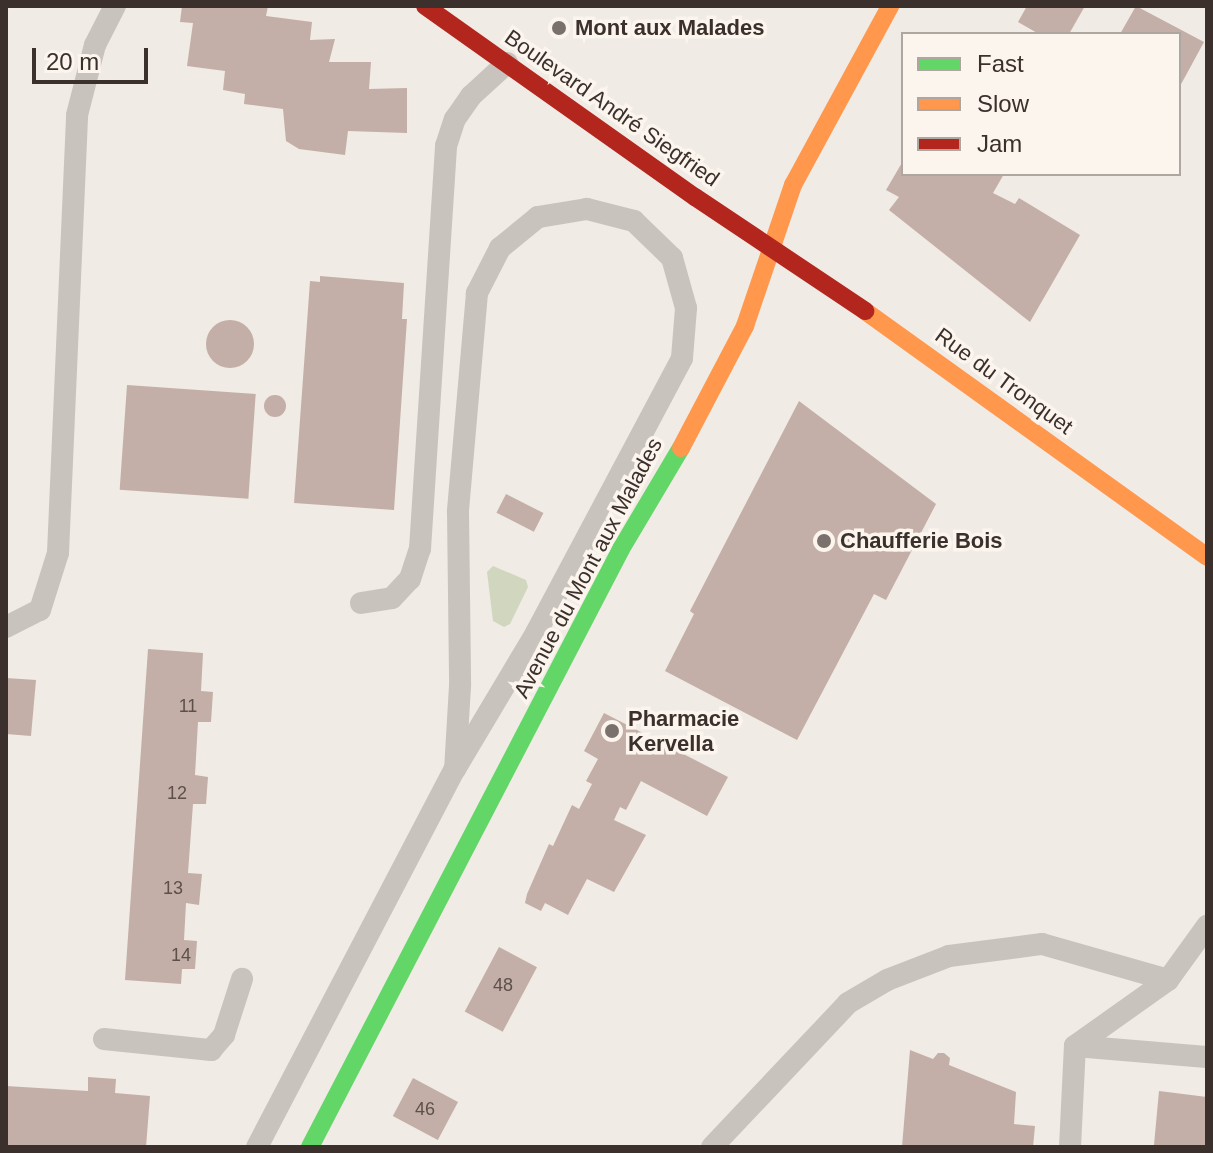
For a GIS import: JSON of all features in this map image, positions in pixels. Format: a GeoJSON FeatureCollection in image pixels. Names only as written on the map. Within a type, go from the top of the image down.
{"type":"FeatureCollection","features":[{"type":"Feature","properties":{"kind":"street","name":"Boulevard André Siegfried"},"geometry":{"type":"LineString","coordinates":[[425,6],[771,248]]}},
{"type":"Feature","properties":{"kind":"street","name":"Avenue du Mont aux Malades"},"geometry":{"type":"LineString","coordinates":[[310,1147],[621,549],[671,466],[738,340],[793,185],[890,6]]}},
{"type":"Feature","properties":{"kind":"street","name":"Rue du Tronquet"},"geometry":{"type":"LineString","coordinates":[[771,248],[893,330],[1207,557]]}},
{"type":"Feature","properties":{"kind":"lane"},"geometry":{"type":"LineString","coordinates":[[6,627],[40,610],[58,553],[77,115],[95,45],[115,6]]}},
{"type":"Feature","properties":{"kind":"lane"},"geometry":{"type":"LineString","coordinates":[[361,603],[392,598],[410,579],[420,549],[446,146],[455,119],[471,96],[507,63]]}},
{"type":"Feature","properties":{"kind":"lane"},"geometry":{"type":"LineString","coordinates":[[257,1147],[455,769],[536,633],[682,358],[686,308],[672,258],[634,221],[587,209],[538,217],[500,248],[477,293],[458,512],[460,686],[455,769]]}},
{"type":"Feature","properties":{"kind":"lane"},"geometry":{"type":"LineString","coordinates":[[1075,1046],[1168,980],[1207,926]]}},
{"type":"Feature","properties":{"kind":"lane"},"geometry":{"type":"LineString","coordinates":[[712,1147],[848,1003],[887,980],[949,956],[1042,944],[1168,980]]}},
{"type":"Feature","properties":{"kind":"lane"},"geometry":{"type":"LineString","coordinates":[[104,1039],[211,1050],[224,1035],[242,979]]}},
{"type":"Feature","properties":{"kind":"lane"},"geometry":{"type":"LineString","coordinates":[[1075,1046],[1207,1057]]}},
{"type":"Feature","properties":{"kind":"lane"},"geometry":{"type":"LineString","coordinates":[[1070,1147],[1075,1046]]}},
{"type":"Feature","properties":{"kind":"green space"},"geometry":{"type":"Polygon","coordinates":[[[493,566],[526,580],[528,587],[510,624],[504,627],[493,621],[487,572],[493,566]]]}},
{"type":"Feature","properties":{"kind":"building"},"geometry":{"type":"Polygon","coordinates":[[[182,6],[268,6],[266,16],[312,22],[310,40],[335,39],[329,62],[371,62],[369,89],[407,88],[407,133],[348,131],[345,155],[299,149],[286,141],[283,109],[244,104],[245,94],[223,90],[225,71],[187,66],[193,23],[180,22],[182,6]]]}},
{"type":"Feature","properties":{"kind":"building"},"geometry":{"type":"Polygon","coordinates":[[[1027,6],[1085,6],[1070,32],[1036,32],[1018,22],[1027,6]]]}},
{"type":"Feature","properties":{"kind":"building"},"geometry":{"type":"Polygon","coordinates":[[[1136,6],[1204,42],[1181,84],[1181,32],[1121,32],[1136,6]]]}},
{"type":"Feature","properties":{"kind":"building"},"geometry":{"type":"Polygon","coordinates":[[[901,164],[901,176],[1003,176],[993,193],[1015,204],[1019,198],[1080,235],[1030,322],[889,210],[899,197],[886,190],[901,164]]]}},
{"type":"Feature","properties":{"kind":"building"},"geometry":{"type":"Polygon","coordinates":[[[320,276],[404,283],[402,319],[407,319],[394,510],[294,503],[310,281],[320,282],[320,276]]]}},
{"type":"Feature","properties":{"kind":"building"},"geometry":{"type":"Polygon","coordinates":[[[230,320],[247,327],[254,344],[247,361],[230,368],[213,361],[206,344],[213,327],[230,320]]]}},
{"type":"Feature","properties":{"kind":"building"},"geometry":{"type":"Polygon","coordinates":[[[127,385],[256,394],[248,499],[120,490],[127,385]]]}},
{"type":"Feature","properties":{"kind":"building"},"geometry":{"type":"Polygon","coordinates":[[[275,395],[283,398],[286,406],[283,414],[275,417],[267,414],[264,406],[267,398],[275,395]]]}},
{"type":"Feature","properties":{"kind":"building","name":"Chaufferie Bois"},"geometry":{"type":"Polygon","coordinates":[[[799,401],[936,504],[886,600],[874,594],[797,740],[665,671],[694,614],[690,611],[799,401]]]}},
{"type":"Feature","properties":{"kind":"building"},"geometry":{"type":"Polygon","coordinates":[[[506,494],[543,513],[534,532],[496,513],[506,494]]]}},
{"type":"Feature","properties":{"kind":"building"},"geometry":{"type":"Polygon","coordinates":[[[148,649],[203,653],[201,691],[213,692],[211,722],[198,722],[195,775],[208,777],[206,804],[193,804],[188,873],[202,874],[199,905],[186,903],[184,940],[197,941],[195,969],[182,969],[181,984],[125,980],[148,649]]]}},
{"type":"Feature","properties":{"kind":"building"},"geometry":{"type":"Polygon","coordinates":[[[6,678],[36,680],[31,736],[6,734],[6,678]]]}},
{"type":"Feature","properties":{"kind":"building"},"geometry":{"type":"Polygon","coordinates":[[[604,713],[728,777],[707,816],[641,781],[626,810],[620,807],[614,820],[646,835],[614,892],[587,879],[568,915],[545,903],[541,911],[525,903],[527,894],[549,844],[553,846],[572,805],[579,809],[592,784],[586,781],[598,759],[584,751],[604,713]]]}},
{"type":"Feature","properties":{"kind":"building"},"geometry":{"type":"Polygon","coordinates":[[[499,947],[537,967],[503,1032],[465,1011],[499,947]]]}},
{"type":"Feature","properties":{"kind":"building"},"geometry":{"type":"Polygon","coordinates":[[[910,1050],[933,1059],[938,1053],[944,1053],[950,1058],[949,1065],[1016,1092],[1014,1124],[1035,1126],[1033,1147],[902,1147],[910,1050]]]}},
{"type":"Feature","properties":{"kind":"building"},"geometry":{"type":"Polygon","coordinates":[[[88,1077],[116,1079],[115,1093],[150,1096],[146,1147],[6,1147],[6,1086],[88,1091],[88,1077]]]}},
{"type":"Feature","properties":{"kind":"building"},"geometry":{"type":"Polygon","coordinates":[[[413,1078],[458,1102],[438,1140],[393,1116],[413,1078]]]}},
{"type":"Feature","properties":{"kind":"building"},"geometry":{"type":"Polygon","coordinates":[[[1159,1091],[1207,1097],[1207,1147],[1154,1145],[1159,1091]]]}},
{"type":"Feature","properties":{"kind":"traffic: fast"},"geometry":{"type":"LineString","coordinates":[[310,1147],[621,549],[681,448]]}},
{"type":"Feature","properties":{"kind":"traffic: slow"},"geometry":{"type":"LineString","coordinates":[[681,448],[745,326],[793,185],[890,6]]}},
{"type":"Feature","properties":{"kind":"traffic: slow"},"geometry":{"type":"LineString","coordinates":[[865,311],[1207,557]]}},
{"type":"Feature","properties":{"kind":"traffic: jam"},"geometry":{"type":"LineString","coordinates":[[425,6],[695,197],[865,311]]}},
{"type":"Feature","properties":{"kind":"place","name":"Mont aux Malades"},"geometry":{"type":"Point","coordinates":[559,28]}},
{"type":"Feature","properties":{"kind":"place","name":"Chaufferie Bois"},"geometry":{"type":"Point","coordinates":[824,541]}},
{"type":"Feature","properties":{"kind":"place","name":"Pharmacie Kervella"},"geometry":{"type":"Point","coordinates":[612,731]}}]}
